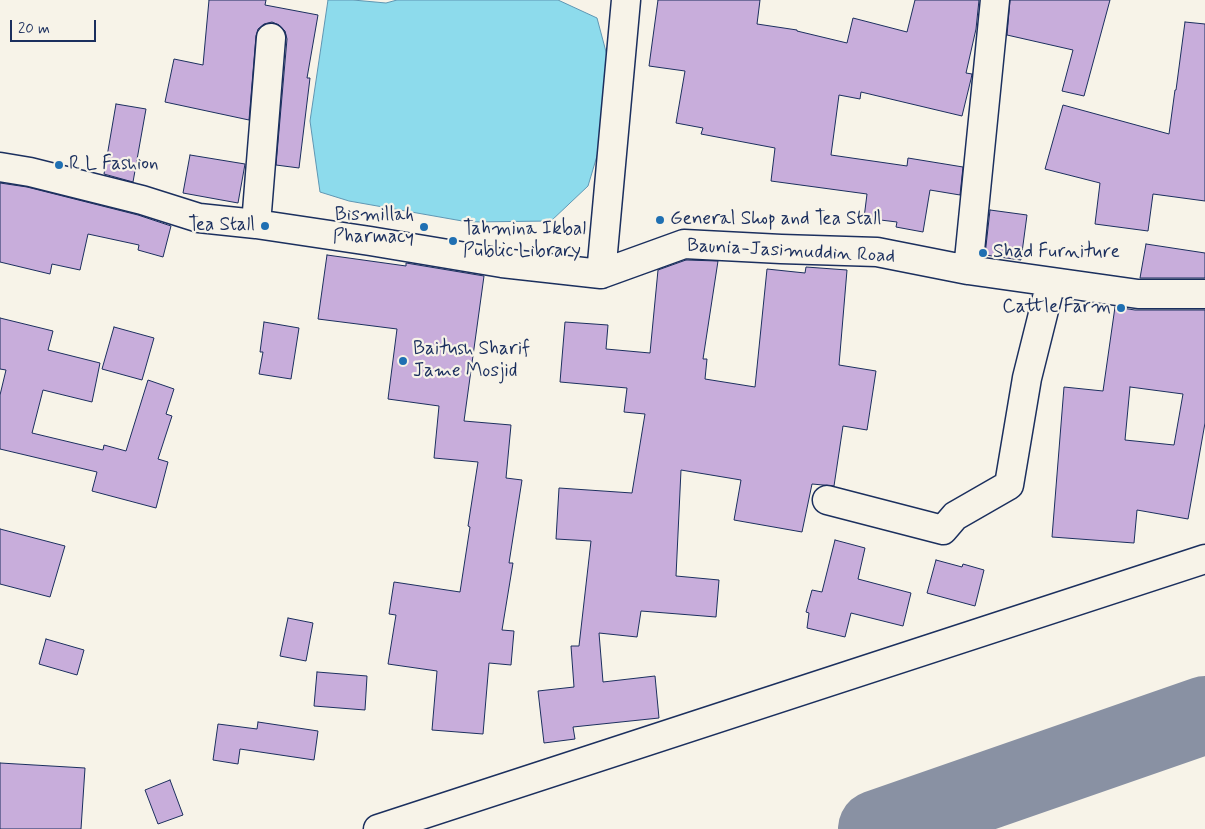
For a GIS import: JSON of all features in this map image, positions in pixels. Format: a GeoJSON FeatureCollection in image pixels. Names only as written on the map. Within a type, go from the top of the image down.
{"type":"FeatureCollection","features":[{"type":"Feature","properties":{"kind":"street"},"geometry":{"type":"LineString","coordinates":[[601,274],[626,0]]}},
{"type":"Feature","properties":{"kind":"street"},"geometry":{"type":"LineString","coordinates":[[968,270],[995,0]]}},
{"type":"Feature","properties":{"kind":"street"},"geometry":{"type":"LineString","coordinates":[[256,224],[271,38]]}},
{"type":"Feature","properties":{"kind":"street","name":"Baunia-Jasimuddin Road"},"geometry":{"type":"LineString","coordinates":[[0,167],[30,172],[132,197],[199,218],[256,224],[502,263],[601,274],[684,244],[877,252],[968,270],[1138,294],[1205,294]]}},
{"type":"Feature","properties":{"kind":"street"},"geometry":{"type":"LineString","coordinates":[[827,500],[943,530],[955,516],[1009,485],[1027,378],[1051,282]]}},
{"type":"Feature","properties":{"kind":"street"},"geometry":{"type":"LineString","coordinates":[[378,829],[1205,559]]}},
{"type":"Feature","properties":{"kind":"water"},"geometry":{"type":"Polygon","coordinates":[[[328,0],[386,3],[397,0],[558,0],[597,18],[609,63],[602,139],[588,186],[551,221],[468,222],[349,201],[320,192],[310,121],[328,0]]]}},
{"type":"Feature","properties":{"kind":"building"},"geometry":{"type":"Polygon","coordinates":[[[209,0],[266,0],[265,5],[318,15],[307,78],[310,78],[299,168],[276,165],[287,39],[285,31],[279,25],[272,22],[264,24],[258,29],[249,120],[165,102],[174,59],[203,65],[209,0]]]}},
{"type":"Feature","properties":{"kind":"building"},"geometry":{"type":"Polygon","coordinates":[[[658,0],[760,0],[757,24],[797,30],[847,43],[853,18],[907,32],[915,0],[979,0],[976,29],[966,73],[972,74],[962,116],[861,92],[860,99],[839,95],[831,155],[907,166],[908,158],[963,167],[960,195],[930,190],[923,232],[896,227],[897,222],[864,218],[867,194],[771,181],[775,148],[701,134],[703,128],[676,123],[685,71],[649,66],[658,0]]]}},
{"type":"Feature","properties":{"kind":"building"},"geometry":{"type":"Polygon","coordinates":[[[1010,0],[1110,0],[1084,96],[1062,91],[1073,50],[1007,35],[1010,0]]]}},
{"type":"Feature","properties":{"kind":"building"},"geometry":{"type":"Polygon","coordinates":[[[1185,22],[1205,24],[1205,201],[1153,194],[1148,231],[1095,224],[1100,183],[1045,169],[1063,105],[1169,134],[1185,22]]]}},
{"type":"Feature","properties":{"kind":"building"},"geometry":{"type":"Polygon","coordinates":[[[116,104],[146,109],[133,182],[104,174],[116,104]]]}},
{"type":"Feature","properties":{"kind":"building"},"geometry":{"type":"Polygon","coordinates":[[[190,155],[245,164],[238,203],[183,193],[190,155]]]}},
{"type":"Feature","properties":{"kind":"building"},"geometry":{"type":"Polygon","coordinates":[[[0,183],[27,187],[138,215],[171,226],[163,257],[138,250],[139,245],[88,234],[80,270],[52,264],[50,274],[0,262],[0,183]]]}},
{"type":"Feature","properties":{"kind":"building"},"geometry":{"type":"Polygon","coordinates":[[[990,210],[1027,215],[1021,260],[985,255],[990,210]]]}},
{"type":"Feature","properties":{"kind":"building"},"geometry":{"type":"Polygon","coordinates":[[[1146,244],[1205,253],[1205,278],[1140,278],[1146,244]]]}},
{"type":"Feature","properties":{"kind":"building"},"geometry":{"type":"Polygon","coordinates":[[[327,255],[406,266],[406,263],[484,276],[464,421],[511,425],[506,478],[522,480],[509,563],[513,563],[502,630],[514,631],[511,665],[489,663],[483,734],[432,730],[437,671],[388,664],[396,615],[389,614],[394,582],[460,592],[478,462],[434,458],[439,406],[388,399],[397,329],[318,319],[327,255]]]}},
{"type":"Feature","properties":{"kind":"building"},"geometry":{"type":"Polygon","coordinates":[[[686,260],[718,261],[703,359],[707,359],[705,379],[755,387],[767,269],[805,273],[806,267],[847,270],[839,365],[876,371],[867,430],[843,426],[834,486],[812,484],[802,532],[734,520],[741,480],[681,470],[676,576],[719,580],[716,617],[641,611],[637,637],[599,633],[603,682],[655,676],[659,718],[573,727],[575,739],[544,743],[538,691],[574,687],[571,646],[579,646],[591,541],[556,539],[559,488],[632,493],[645,414],[624,412],[627,388],[560,382],[565,322],[608,325],[606,349],[650,353],[658,270],[686,260]]]}},
{"type":"Feature","properties":{"kind":"building"},"geometry":{"type":"Polygon","coordinates":[[[1115,307],[1135,310],[1205,310],[1205,423],[1188,519],[1137,510],[1134,543],[1052,537],[1064,387],[1103,391],[1115,307]],[[1130,387],[1125,440],[1174,445],[1183,394],[1130,387]]]}},
{"type":"Feature","properties":{"kind":"building"},"geometry":{"type":"Polygon","coordinates":[[[0,318],[53,331],[48,350],[100,363],[92,402],[43,390],[32,433],[103,450],[104,445],[126,451],[148,380],[174,389],[166,414],[172,416],[158,459],[168,462],[156,508],[92,491],[97,472],[0,449],[0,395],[6,370],[0,369],[0,318]]]}},
{"type":"Feature","properties":{"kind":"building"},"geometry":{"type":"Polygon","coordinates":[[[264,322],[299,328],[291,379],[259,374],[263,352],[260,352],[264,322]]]}},
{"type":"Feature","properties":{"kind":"building"},"geometry":{"type":"Polygon","coordinates":[[[114,327],[154,338],[142,380],[102,369],[114,327]]]}},
{"type":"Feature","properties":{"kind":"building"},"geometry":{"type":"Polygon","coordinates":[[[0,529],[65,546],[50,597],[0,584],[0,529]]]}},
{"type":"Feature","properties":{"kind":"building"},"geometry":{"type":"Polygon","coordinates":[[[835,540],[865,548],[858,579],[911,593],[903,626],[851,613],[845,637],[807,628],[809,613],[806,612],[812,590],[822,592],[835,540]]]}},
{"type":"Feature","properties":{"kind":"building"},"geometry":{"type":"Polygon","coordinates":[[[936,560],[962,567],[963,564],[984,570],[975,606],[927,593],[936,560]]]}},
{"type":"Feature","properties":{"kind":"building"},"geometry":{"type":"Polygon","coordinates":[[[288,618],[313,623],[306,661],[280,656],[288,618]]]}},
{"type":"Feature","properties":{"kind":"building"},"geometry":{"type":"Polygon","coordinates":[[[46,639],[84,650],[77,675],[39,664],[46,639]]]}},
{"type":"Feature","properties":{"kind":"building"},"geometry":{"type":"Polygon","coordinates":[[[317,672],[367,676],[365,710],[314,706],[317,672]]]}},
{"type":"Feature","properties":{"kind":"building"},"geometry":{"type":"Polygon","coordinates":[[[258,722],[318,731],[314,760],[240,749],[238,764],[213,760],[218,724],[257,729],[258,722]]]}},
{"type":"Feature","properties":{"kind":"building"},"geometry":{"type":"Polygon","coordinates":[[[0,763],[85,768],[81,829],[0,829],[0,763]]]}},
{"type":"Feature","properties":{"kind":"building"},"geometry":{"type":"Polygon","coordinates":[[[170,780],[183,815],[158,824],[145,790],[170,780]]]}},
{"type":"Feature","properties":{"kind":"taxiway"},"geometry":{"type":"LineString","coordinates":[[877,829],[1205,715]]}},
{"type":"Feature","properties":{"kind":"place","name":"R L Fashion"},"geometry":{"type":"Point","coordinates":[59,165]}},
{"type":"Feature","properties":{"kind":"place","name":"General Shop and Tea Stall"},"geometry":{"type":"Point","coordinates":[660,220]}},
{"type":"Feature","properties":{"kind":"place","name":"Tea Stall"},"geometry":{"type":"Point","coordinates":[265,226]}},
{"type":"Feature","properties":{"kind":"place","name":"Bismillah Pharmacy"},"geometry":{"type":"Point","coordinates":[424,227]}},
{"type":"Feature","properties":{"kind":"place","name":"Tahmina Ikbal Public Library"},"geometry":{"type":"Point","coordinates":[453,241]}},
{"type":"Feature","properties":{"kind":"place","name":"Shad Furniture"},"geometry":{"type":"Point","coordinates":[983,253]}},
{"type":"Feature","properties":{"kind":"place","name":"Cattle Farm"},"geometry":{"type":"Point","coordinates":[1121,308]}},
{"type":"Feature","properties":{"kind":"place","name":"Baitush Sharif Jame Mosjid"},"geometry":{"type":"Point","coordinates":[403,361]}}]}
